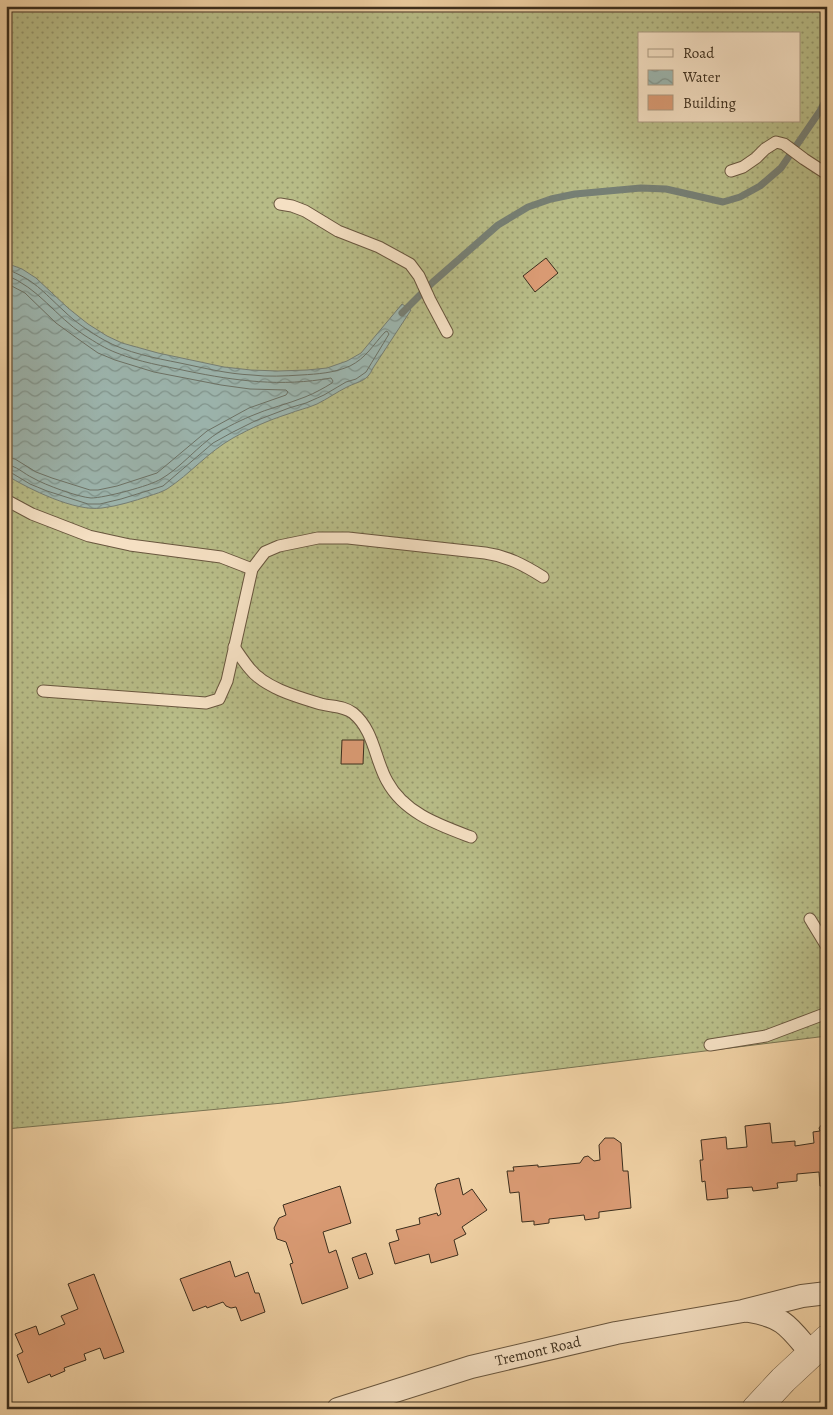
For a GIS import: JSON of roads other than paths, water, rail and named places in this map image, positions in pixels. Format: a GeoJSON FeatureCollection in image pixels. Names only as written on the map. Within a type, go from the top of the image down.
{"type":"FeatureCollection","features":[{"type":"Feature","properties":{"kind":"street","name":"Tremont Road"},"geometry":{"type":"LineString","coordinates":[[338,1409],[471,1367],[616,1333],[743,1310],[802,1296],[827,1293]]}},
{"type":"Feature","properties":{"kind":"street","name":"Tremont Road"},"geometry":{"type":"LineString","coordinates":[[743,1310],[766,1314],[776,1318],[819,1346]]}},
{"type":"Feature","properties":{"kind":"street"},"geometry":{"type":"LineString","coordinates":[[756,1409],[819,1346]]}},
{"type":"Feature","properties":{"kind":"lane"},"geometry":{"type":"LineString","coordinates":[[732,171],[743,167],[776,142],[784,144],[804,160],[827,174]]}},
{"type":"Feature","properties":{"kind":"lane"},"geometry":{"type":"LineString","coordinates":[[280,204],[305,211],[338,231],[378,247],[410,264],[419,276],[448,332]]}},
{"type":"Feature","properties":{"kind":"lane"},"geometry":{"type":"LineString","coordinates":[[6,500],[32,514],[89,536],[130,545],[221,557],[252,568]]}},
{"type":"Feature","properties":{"kind":"lane"},"geometry":{"type":"LineString","coordinates":[[43,692],[206,703],[219,699],[227,681],[252,568],[265,552],[279,546],[318,538],[348,538],[499,554],[514,560],[543,577]]}},
{"type":"Feature","properties":{"kind":"lane"},"geometry":{"type":"LineString","coordinates":[[234,647],[251,670],[271,685],[296,697],[346,708],[356,715],[375,749],[386,781],[401,801],[430,821],[471,837]]}},
{"type":"Feature","properties":{"kind":"lane"},"geometry":{"type":"LineString","coordinates":[[810,919],[827,947]]}},
{"type":"Feature","properties":{"kind":"lane"},"geometry":{"type":"LineString","coordinates":[[710,1045],[766,1036],[827,1013]]}},
{"type":"Feature","properties":{"kind":"water"},"geometry":{"type":"Polygon","coordinates":[[[6,263],[22,269],[36,278],[68,308],[107,336],[122,343],[158,353],[224,367],[278,371],[327,368],[347,361],[361,353],[402,304],[411,310],[371,373],[362,381],[317,404],[267,422],[233,438],[163,491],[120,505],[91,508],[66,503],[53,498],[27,487],[6,475],[6,263]]]}},
{"type":"Feature","properties":{"kind":"waterway"},"geometry":{"type":"LineString","coordinates":[[402,313],[433,282],[498,225],[528,207],[551,199],[575,194],[641,188],[666,189],[723,202],[740,197],[760,186],[781,168],[820,111],[827,97]]}}]}
